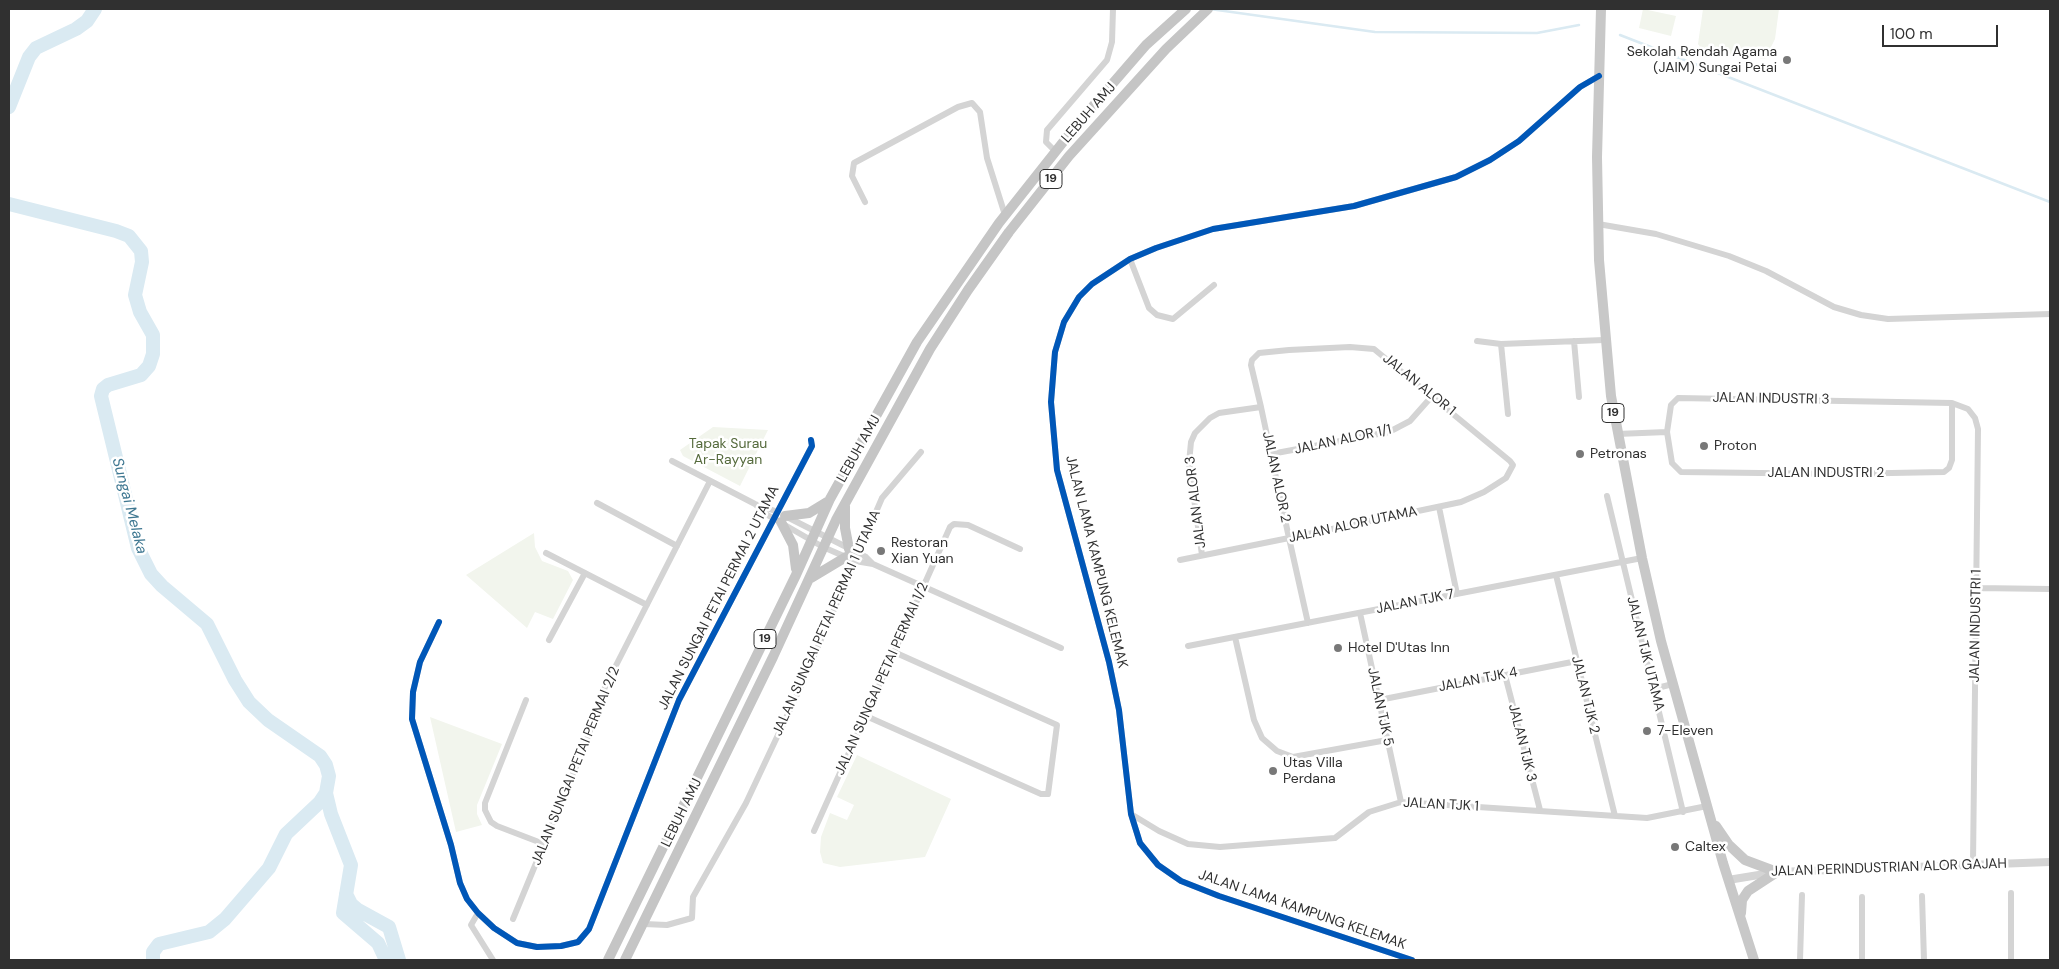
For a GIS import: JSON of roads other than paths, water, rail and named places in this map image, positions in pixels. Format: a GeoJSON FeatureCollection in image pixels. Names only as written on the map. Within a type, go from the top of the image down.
{"type":"FeatureCollection","features":[{"type":"Feature","properties":{"kind":"highway","name":"LEBUH AMJ"},"geometry":{"type":"LineString","coordinates":[[625,960],[644,924],[845,503],[930,349],[1004,238],[1075,149],[1123,94],[1208,9]]}},
{"type":"Feature","properties":{"kind":"highway","name":"LEBUH AMJ"},"geometry":{"type":"LineString","coordinates":[[608,960],[796,575],[812,536],[830,500],[917,342],[1005,215],[1055,152],[1146,45],[1183,12]]}},
{"type":"Feature","properties":{"kind":"highway"},"geometry":{"type":"LineString","coordinates":[[796,575],[793,545],[778,517],[809,513],[830,500]]}},
{"type":"Feature","properties":{"kind":"highway"},"geometry":{"type":"LineString","coordinates":[[809,580],[820,571],[852,555],[845,528],[845,503]]}},
{"type":"Feature","properties":{"kind":"main road","name":"19"},"geometry":{"type":"LineString","coordinates":[[1601,9],[1598,224],[1604,340],[1617,434],[1642,558],[1673,684],[1728,880],[1754,960]]}},
{"type":"Feature","properties":{"kind":"main road"},"geometry":{"type":"LineString","coordinates":[[1710,817],[1737,854],[1755,865],[1777,872]]}},
{"type":"Feature","properties":{"kind":"main road"},"geometry":{"type":"LineString","coordinates":[[1741,919],[1742,900],[1748,891],[1777,872]]}},
{"type":"Feature","properties":{"kind":"street"},"geometry":{"type":"LineString","coordinates":[[1055,152],[1046,142],[1047,130],[1107,60],[1112,42],[1114,9]]}},
{"type":"Feature","properties":{"kind":"street","name":"JALAN LAMA KAMPUNG KELEMAK"},"geometry":{"type":"LineString","coordinates":[[1412,960],[1219,896],[1181,880],[1158,865],[1147,854],[1140,843],[1131,814],[1115,686],[1057,470],[1051,402],[1055,352],[1064,322],[1092,284],[1130,260],[1156,248],[1214,229],[1354,206],[1456,177],[1490,160],[1520,141],[1580,87],[1599,76]]}},
{"type":"Feature","properties":{"kind":"street"},"geometry":{"type":"LineString","coordinates":[[865,202],[852,176],[854,163],[958,107],[972,103],[980,112],[987,158],[1005,215]]}},
{"type":"Feature","properties":{"kind":"street"},"geometry":{"type":"LineString","coordinates":[[1598,224],[1656,234],[1729,256],[1774,275],[1834,307],[1861,315],[1888,319],[2050,314]]}},
{"type":"Feature","properties":{"kind":"street"},"geometry":{"type":"LineString","coordinates":[[1130,260],[1149,308],[1157,315],[1173,319],[1214,285]]}},
{"type":"Feature","properties":{"kind":"street"},"geometry":{"type":"LineString","coordinates":[[1477,341],[1501,344],[1604,340]]}},
{"type":"Feature","properties":{"kind":"street"},"geometry":{"type":"LineString","coordinates":[[1574,341],[1579,397]]}},
{"type":"Feature","properties":{"kind":"street"},"geometry":{"type":"LineString","coordinates":[[1501,344],[1508,414]]}},
{"type":"Feature","properties":{"kind":"street","name":"JALAN ALOR 1"},"geometry":{"type":"LineString","coordinates":[[1252,360],[1259,353],[1289,350],[1350,347],[1374,349],[1432,395],[1513,465]]}},
{"type":"Feature","properties":{"kind":"street","name":"JALAN ALOR 2"},"geometry":{"type":"LineString","coordinates":[[1252,360],[1308,623]]}},
{"type":"Feature","properties":{"kind":"street","name":"JALAN ALOR 1/1"},"geometry":{"type":"LineString","coordinates":[[1271,454],[1389,432],[1410,421],[1432,395]]}},
{"type":"Feature","properties":{"kind":"street","name":"JALAN INDUSTRI 3"},"geometry":{"type":"LineString","coordinates":[[1667,432],[1670,405],[1672,401],[1678,398],[1952,404]]}},
{"type":"Feature","properties":{"kind":"street","name":"JALAN INDUSTRI 2"},"geometry":{"type":"LineString","coordinates":[[1667,432],[1672,463],[1681,472],[1839,474],[1944,472],[1949,468],[1952,460],[1952,404]]}},
{"type":"Feature","properties":{"kind":"street","name":"JALAN INDUSTRI 1"},"geometry":{"type":"LineString","coordinates":[[1952,404],[1968,409],[1975,418],[1978,429],[1973,864]]}},
{"type":"Feature","properties":{"kind":"street","name":"JALAN ALOR 3"},"geometry":{"type":"LineString","coordinates":[[1202,555],[1189,463],[1194,433],[1210,418],[1219,413],[1261,407]]}},
{"type":"Feature","properties":{"kind":"street"},"geometry":{"type":"LineString","coordinates":[[1617,434],[1667,432]]}},
{"type":"Feature","properties":{"kind":"street","name":"JALAN SUNGAI PETAI PERMAI 2 UTAMA"},"geometry":{"type":"LineString","coordinates":[[478,913],[506,936],[525,946],[571,945],[585,936],[679,700],[778,517],[812,446],[811,440]]}},
{"type":"Feature","properties":{"kind":"street","name":"JALAN SUNGAI PETAI PERMAI 1 UTAMA"},"geometry":{"type":"LineString","coordinates":[[644,924],[667,925],[692,918],[693,897],[746,803],[801,686],[852,555],[882,498],[921,452]]}},
{"type":"Feature","properties":{"kind":"street"},"geometry":{"type":"LineString","coordinates":[[672,461],[826,543],[1061,648]]}},
{"type":"Feature","properties":{"kind":"street","name":"JALAN ALOR UTAMA"},"geometry":{"type":"LineString","coordinates":[[1180,560],[1461,502],[1484,492],[1506,478],[1513,465]]}},
{"type":"Feature","properties":{"kind":"street","name":"JALAN SUNGAI PETAI PERMAI 2/2"},"geometry":{"type":"LineString","coordinates":[[513,918],[586,742],[605,687],[710,481]]}},
{"type":"Feature","properties":{"kind":"street","name":"JALAN TJK UTAMA"},"geometry":{"type":"LineString","coordinates":[[1607,496],[1683,812]]}},
{"type":"Feature","properties":{"kind":"street"},"geometry":{"type":"LineString","coordinates":[[598,503],[678,546]]}},
{"type":"Feature","properties":{"kind":"street"},"geometry":{"type":"LineString","coordinates":[[1438,507],[1457,594]]}},
{"type":"Feature","properties":{"kind":"street","name":"JALAN SUNGAI PETAI PERMAI 1/2"},"geometry":{"type":"LineString","coordinates":[[814,831],[950,527],[954,524],[968,526],[1020,549]]}},
{"type":"Feature","properties":{"kind":"street"},"geometry":{"type":"LineString","coordinates":[[812,536],[852,555]]}},
{"type":"Feature","properties":{"kind":"street"},"geometry":{"type":"LineString","coordinates":[[546,553],[647,605]]}},
{"type":"Feature","properties":{"kind":"street","name":"JALAN TJK 7"},"geometry":{"type":"LineString","coordinates":[[1188,646],[1642,558]]}},
{"type":"Feature","properties":{"kind":"street"},"geometry":{"type":"LineString","coordinates":[[549,640],[585,573]]}},
{"type":"Feature","properties":{"kind":"street","name":"JALAN TJK 2"},"geometry":{"type":"LineString","coordinates":[[1556,575],[1614,816]]}},
{"type":"Feature","properties":{"kind":"street"},"geometry":{"type":"LineString","coordinates":[[1976,588],[2050,588]]}},
{"type":"Feature","properties":{"kind":"street","name":"JALAN TJK 5"},"geometry":{"type":"LineString","coordinates":[[1360,613],[1401,802]]}},
{"type":"Feature","properties":{"kind":"street"},"geometry":{"type":"LineString","coordinates":[[439,622],[420,662],[413,692],[412,719],[460,883],[467,899],[478,913],[471,925],[494,960]]}},
{"type":"Feature","properties":{"kind":"street"},"geometry":{"type":"LineString","coordinates":[[1235,637],[1254,720],[1262,738],[1277,751],[1293,757],[1387,740]]}},
{"type":"Feature","properties":{"kind":"street"},"geometry":{"type":"LineString","coordinates":[[866,716],[1041,794],[1048,794],[1057,725],[894,652]]}},
{"type":"Feature","properties":{"kind":"street","name":"JALAN TJK 4"},"geometry":{"type":"LineString","coordinates":[[1379,700],[1577,661]]}},
{"type":"Feature","properties":{"kind":"street","name":"JALAN TJK 3"},"geometry":{"type":"LineString","coordinates":[[1505,675],[1540,810]]}},
{"type":"Feature","properties":{"kind":"street"},"geometry":{"type":"LineString","coordinates":[[1653,689],[1673,684]]}},
{"type":"Feature","properties":{"kind":"street"},"geometry":{"type":"LineString","coordinates":[[526,700],[485,803],[485,810],[491,822],[497,826],[544,844]]}},
{"type":"Feature","properties":{"kind":"street","name":"JALAN TJK 1"},"geometry":{"type":"LineString","coordinates":[[1131,814],[1159,831],[1188,844],[1220,847],[1335,838],[1369,812],[1401,802],[1647,818],[1707,806]]}},
{"type":"Feature","properties":{"kind":"street","name":"JALAN PERINDUSTRIAN ALOR GAJAH"},"geometry":{"type":"LineString","coordinates":[[1728,880],[1777,872],[2050,862]]}},
{"type":"Feature","properties":{"kind":"street"},"geometry":{"type":"LineString","coordinates":[[2011,893],[2011,960]]}},
{"type":"Feature","properties":{"kind":"street"},"geometry":{"type":"LineString","coordinates":[[1800,960],[1802,895]]}},
{"type":"Feature","properties":{"kind":"street"},"geometry":{"type":"LineString","coordinates":[[1922,896],[1924,960]]}},
{"type":"Feature","properties":{"kind":"street"},"geometry":{"type":"LineString","coordinates":[[1862,897],[1862,960]]}},
{"type":"Feature","properties":{"kind":"waterway","name":"Sungai Melaka"},"geometry":{"type":"LineString","coordinates":[[9,107],[29,57],[36,48],[76,29],[87,21],[95,9]]}},
{"type":"Feature","properties":{"kind":"waterway"},"geometry":{"type":"LineString","coordinates":[[1210,9],[1375,32],[1537,33],[1579,25]]}},
{"type":"Feature","properties":{"kind":"waterway"},"geometry":{"type":"LineString","coordinates":[[1620,35],[2050,202]]}},
{"type":"Feature","properties":{"kind":"waterway","name":"Sungai Melaka"},"geometry":{"type":"LineString","coordinates":[[9,204],[116,231],[129,236],[141,251],[142,262],[135,295],[140,312],[153,335],[153,354],[149,366],[141,375],[108,385],[103,389],[101,396],[138,548],[151,574],[162,586],[207,624],[235,680],[249,702],[268,720],[320,756],[326,765],[329,776],[326,793],[320,802],[286,834],[269,868],[225,919],[209,932],[159,944],[153,952],[153,960]]}},
{"type":"Feature","properties":{"kind":"waterway"},"geometry":{"type":"LineString","coordinates":[[326,793],[331,814],[351,865],[343,913],[378,943],[386,960]]}},
{"type":"Feature","properties":{"kind":"waterway"},"geometry":{"type":"LineString","coordinates":[[346,894],[351,904],[358,910],[389,927],[399,960]]}},
{"type":"Feature","properties":{"kind":"place","name":"Sekolah Rendah Agama (JAIM) Sungai Petai"},"geometry":{"type":"Point","coordinates":[1787,60]}},
{"type":"Feature","properties":{"kind":"place","name":"Proton"},"geometry":{"type":"Point","coordinates":[1704,446]}},
{"type":"Feature","properties":{"kind":"place","name":"Petronas"},"geometry":{"type":"Point","coordinates":[1580,454]}},
{"type":"Feature","properties":{"kind":"place","name":"Restoran Xian Yuan"},"geometry":{"type":"Point","coordinates":[881,551]}},
{"type":"Feature","properties":{"kind":"place","name":"Hotel D'Utas Inn"},"geometry":{"type":"Point","coordinates":[1338,648]}},
{"type":"Feature","properties":{"kind":"place","name":"7-Eleven"},"geometry":{"type":"Point","coordinates":[1647,731]}},
{"type":"Feature","properties":{"kind":"place","name":"Utas Villa Perdana"},"geometry":{"type":"Point","coordinates":[1273,771]}},
{"type":"Feature","properties":{"kind":"place","name":"Caltex"},"geometry":{"type":"Point","coordinates":[1675,847]}},
{"type":"Feature","properties":{"kind":"park label","name":"Tapak Surau Ar-Rayyan"},"geometry":{"type":"Point","coordinates":[728,452]}}]}
